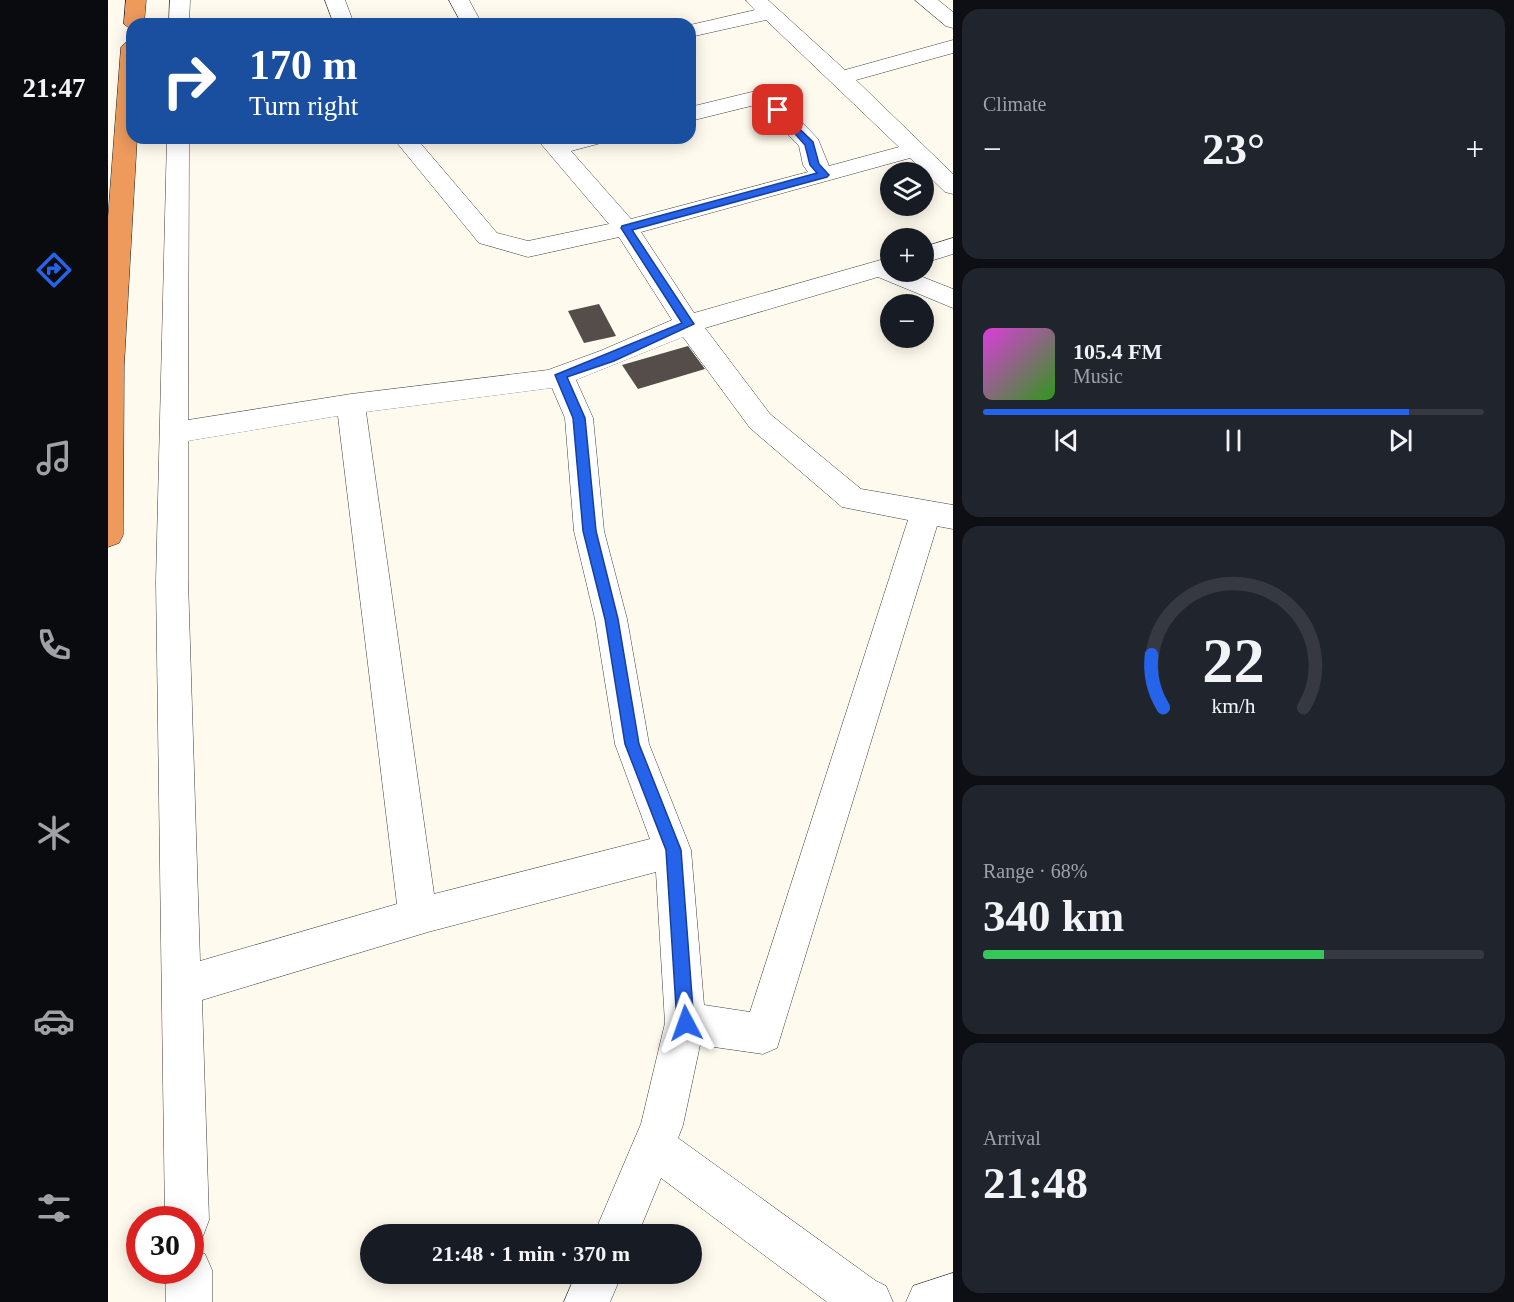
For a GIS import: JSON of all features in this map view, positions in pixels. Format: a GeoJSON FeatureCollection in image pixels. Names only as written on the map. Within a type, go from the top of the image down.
{"type":"FeatureCollection","features":[{"type":"Feature","properties":{"kind":"highway"},"geometry":{"type":"LineString","coordinates":[[134,18],[136,0]]}},
{"type":"Feature","properties":{"kind":"highway"},"geometry":{"type":"LineString","coordinates":[[108,535],[110,366],[126,134]]}},
{"type":"Feature","properties":{"kind":"street"},"geometry":{"type":"LineString","coordinates":[[179,18],[180,0]]}},
{"type":"Feature","properties":{"kind":"street"},"geometry":{"type":"LineString","coordinates":[[335,0],[342,18]]}},
{"type":"Feature","properties":{"kind":"street"},"geometry":{"type":"LineString","coordinates":[[459,0],[469,18]]}},
{"type":"Feature","properties":{"kind":"street"},"geometry":{"type":"LineString","coordinates":[[925,0],[953,22]]}},
{"type":"Feature","properties":{"kind":"street"},"geometry":{"type":"LineString","coordinates":[[696,30],[763,7],[841,78],[953,187]]}},
{"type":"Feature","properties":{"kind":"street"},"geometry":{"type":"LineString","coordinates":[[841,78],[953,46]]}},
{"type":"Feature","properties":{"kind":"street"},"geometry":{"type":"LineString","coordinates":[[696,113],[764,96],[810,144],[815,165],[824,175]]}},
{"type":"Feature","properties":{"kind":"street"},"geometry":{"type":"LineString","coordinates":[[178,144],[172,593],[188,1206]]}},
{"type":"Feature","properties":{"kind":"street"},"geometry":{"type":"LineString","coordinates":[[409,144],[488,238],[528,249],[626,228],[915,150]]}},
{"type":"Feature","properties":{"kind":"street"},"geometry":{"type":"LineString","coordinates":[[552,144],[626,228],[688,324],[760,421],[853,499],[939,514],[763,1034],[686,1023]]}},
{"type":"Feature","properties":{"kind":"street"},"geometry":{"type":"LineString","coordinates":[[934,252],[953,246]]}},
{"type":"Feature","properties":{"kind":"street"},"geometry":{"type":"LineString","coordinates":[[174,433],[351,404],[560,375],[610,358],[688,324],[880,268]]}},
{"type":"Feature","properties":{"kind":"street"},"geometry":{"type":"LineString","coordinates":[[916,282],[953,299]]}},
{"type":"Feature","properties":{"kind":"street"},"geometry":{"type":"LineString","coordinates":[[560,375],[579,418],[589,531],[611,619],[632,744],[674,850],[686,1023],[662,1125],[620,1224]]}},
{"type":"Feature","properties":{"kind":"street"},"geometry":{"type":"LineString","coordinates":[[351,404],[418,917]]}},
{"type":"Feature","properties":{"kind":"street"},"geometry":{"type":"LineString","coordinates":[[182,986],[418,917],[674,850]]}},
{"type":"Feature","properties":{"kind":"street"},"geometry":{"type":"LineString","coordinates":[[653,1146],[860,1298],[870,1302]]}},
{"type":"Feature","properties":{"kind":"street"},"geometry":{"type":"LineString","coordinates":[[189,1284],[189,1302]]}},
{"type":"Feature","properties":{"kind":"street"},"geometry":{"type":"LineString","coordinates":[[587,1302],[595,1284]]}},
{"type":"Feature","properties":{"kind":"street"},"geometry":{"type":"LineString","coordinates":[[929,1302],[953,1296]]}},
{"type":"Feature","properties":{"kind":"building"},"geometry":{"type":"Polygon","coordinates":[[[599,304],[616,336],[584,343],[568,311],[599,304]]]}},
{"type":"Feature","properties":{"kind":"building"},"geometry":{"type":"Polygon","coordinates":[[[688,346],[705,369],[638,389],[622,365],[688,346]]]}},
{"type":"Feature","properties":{"kind":"route"},"geometry":{"type":"LineString","coordinates":[[686,1023],[674,850],[632,744],[611,619],[589,531],[579,418],[560,375],[610,358],[688,324],[626,228],[824,175],[815,165],[810,144],[778,110]]}}]}
